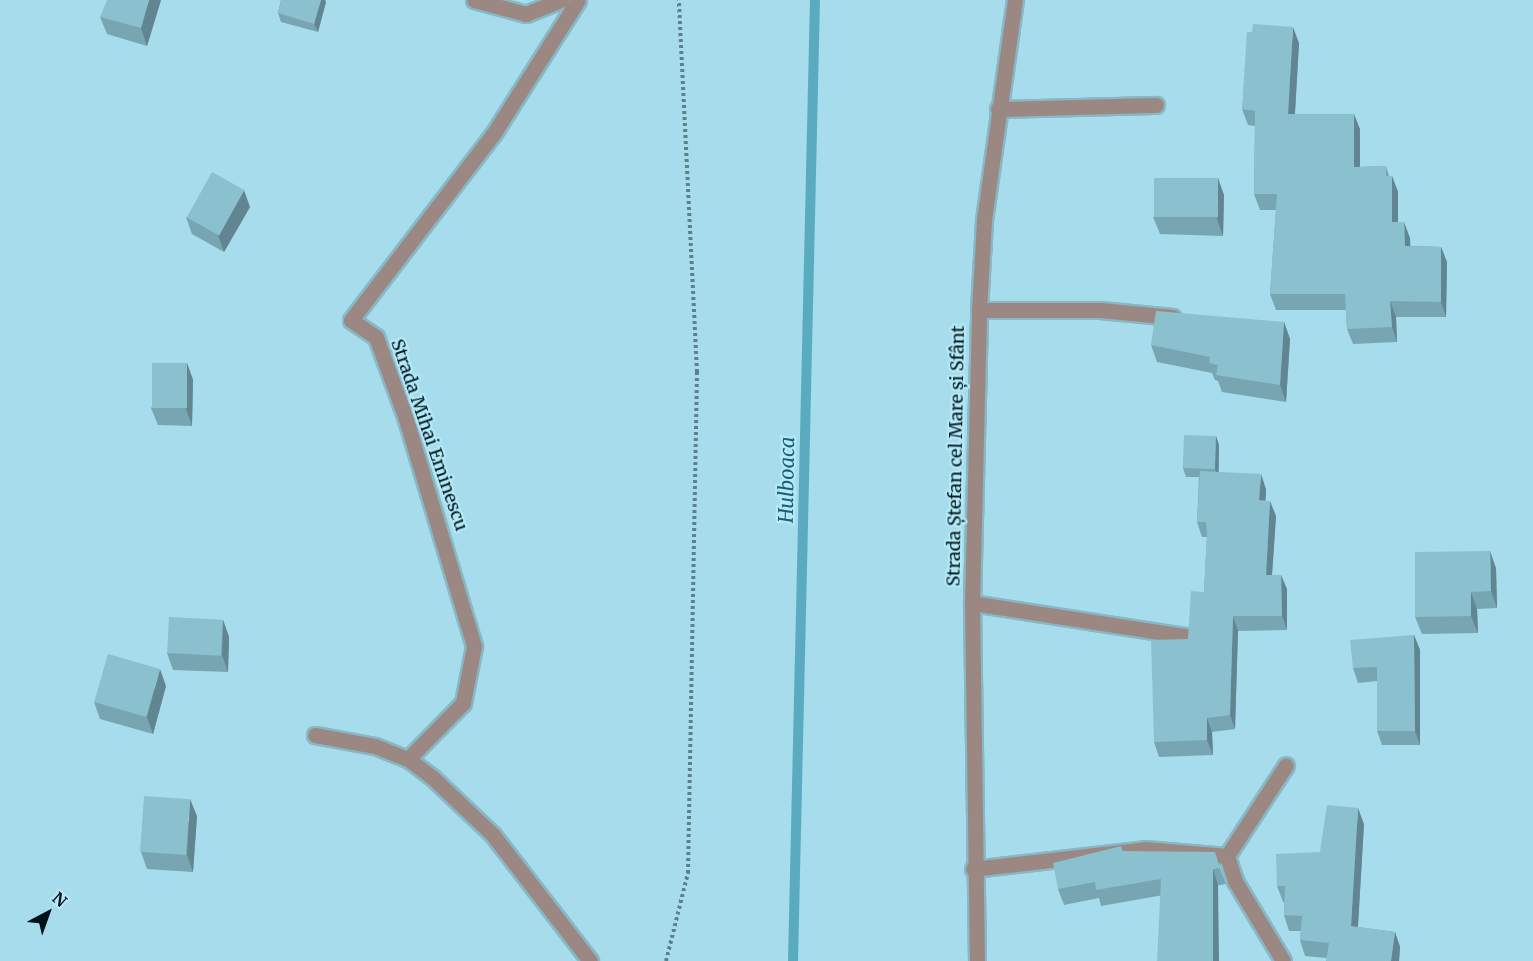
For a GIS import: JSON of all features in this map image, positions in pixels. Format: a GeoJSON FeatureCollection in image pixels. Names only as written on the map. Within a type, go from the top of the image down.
{"type":"FeatureCollection","features":[{"type":"Feature","properties":{"kind":"street"},"geometry":{"type":"LineString","coordinates":[[474,0],[526,14],[561,0]]}},
{"type":"Feature","properties":{"kind":"street","name":"Strada Mihai Eminescu"},"geometry":{"type":"LineString","coordinates":[[408,759],[463,703],[474,646],[403,409],[376,338],[351,320],[494,133],[578,0]]}},
{"type":"Feature","properties":{"kind":"street","name":"Strada Ștefan cel Mare și Sfânt"},"geometry":{"type":"LineString","coordinates":[[977,961],[973,869],[972,603],[979,310],[998,109],[1015,0]]}},
{"type":"Feature","properties":{"kind":"street"},"geometry":{"type":"LineString","coordinates":[[998,109],[1156,105]]}},
{"type":"Feature","properties":{"kind":"street","name":"Strada Ștefan cel Mare și Sfânt"},"geometry":{"type":"LineString","coordinates":[[979,310],[1100,310],[1190,319]]}},
{"type":"Feature","properties":{"kind":"street","name":"Strada Ștefan cel Mare și Sfânt"},"geometry":{"type":"LineString","coordinates":[[972,603],[1186,636]]}},
{"type":"Feature","properties":{"kind":"street"},"geometry":{"type":"LineString","coordinates":[[315,735],[375,746],[408,759],[493,835],[590,961]]}},
{"type":"Feature","properties":{"kind":"street"},"geometry":{"type":"LineString","coordinates":[[1227,856],[1286,765]]}},
{"type":"Feature","properties":{"kind":"street"},"geometry":{"type":"LineString","coordinates":[[973,869],[1145,849],[1227,856]]}},
{"type":"Feature","properties":{"kind":"street"},"geometry":{"type":"LineString","coordinates":[[1227,856],[1235,881],[1283,961]]}},
{"type":"Feature","properties":{"kind":"path"},"geometry":{"type":"LineString","coordinates":[[666,961],[688,873],[697,384],[679,0]]}},
{"type":"Feature","properties":{"kind":"building"},"geometry":{"type":"Polygon","coordinates":[[[107,0],[149,0],[141,28],[100,17],[107,0]]]}},
{"type":"Feature","properties":{"kind":"building"},"geometry":{"type":"Polygon","coordinates":[[[281,0],[321,0],[314,24],[278,13],[281,0]]]}},
{"type":"Feature","properties":{"kind":"building"},"geometry":{"type":"Polygon","coordinates":[[[1253,24],[1293,27],[1288,114],[1354,114],[1354,167],[1386,166],[1386,176],[1392,176],[1392,222],[1404,222],[1405,246],[1441,247],[1441,302],[1390,301],[1392,327],[1347,329],[1345,294],[1270,294],[1277,194],[1254,194],[1255,111],[1242,109],[1247,32],[1252,32],[1253,24]]]}},
{"type":"Feature","properties":{"kind":"building"},"geometry":{"type":"Polygon","coordinates":[[[212,172],[244,190],[219,235],[187,217],[212,172]]]}},
{"type":"Feature","properties":{"kind":"building"},"geometry":{"type":"Polygon","coordinates":[[[1154,178],[1218,178],[1218,217],[1154,217],[1154,178]]]}},
{"type":"Feature","properties":{"kind":"building"},"geometry":{"type":"Polygon","coordinates":[[[1156,311],[1284,322],[1280,385],[1216,375],[1218,365],[1209,363],[1210,357],[1151,345],[1156,311]]]}},
{"type":"Feature","properties":{"kind":"building"},"geometry":{"type":"Polygon","coordinates":[[[152,363],[187,363],[187,408],[152,408],[152,363]]]}},
{"type":"Feature","properties":{"kind":"building"},"geometry":{"type":"Polygon","coordinates":[[[1184,435],[1216,436],[1215,469],[1183,468],[1184,435]]]}},
{"type":"Feature","properties":{"kind":"building"},"geometry":{"type":"Polygon","coordinates":[[[1200,471],[1261,474],[1259,500],[1270,501],[1266,575],[1281,575],[1282,616],[1233,616],[1230,715],[1207,718],[1207,740],[1154,742],[1151,640],[1188,639],[1191,591],[1204,592],[1207,535],[1206,522],[1197,522],[1200,471]]]}},
{"type":"Feature","properties":{"kind":"building"},"geometry":{"type":"Polygon","coordinates":[[[1490,551],[1491,591],[1471,592],[1471,616],[1415,617],[1415,552],[1490,551]]]}},
{"type":"Feature","properties":{"kind":"building"},"geometry":{"type":"Polygon","coordinates":[[[169,617],[223,620],[221,656],[167,653],[169,617]]]}},
{"type":"Feature","properties":{"kind":"building"},"geometry":{"type":"Polygon","coordinates":[[[1414,635],[1415,731],[1377,731],[1377,667],[1353,668],[1350,640],[1414,635]]]}},
{"type":"Feature","properties":{"kind":"building"},"geometry":{"type":"Polygon","coordinates":[[[108,654],[160,669],[146,717],[94,702],[108,654]]]}},
{"type":"Feature","properties":{"kind":"building"},"geometry":{"type":"Polygon","coordinates":[[[144,796],[190,799],[186,855],[140,852],[144,796]]]}},
{"type":"Feature","properties":{"kind":"building"},"geometry":{"type":"Polygon","coordinates":[[[1327,805],[1358,808],[1351,926],[1395,932],[1391,961],[1326,961],[1329,943],[1300,940],[1302,916],[1284,915],[1285,886],[1277,886],[1276,854],[1320,852],[1327,805]]]}},
{"type":"Feature","properties":{"kind":"building"},"geometry":{"type":"Polygon","coordinates":[[[1121,846],[1122,851],[1215,852],[1220,868],[1213,869],[1213,961],[1157,961],[1161,879],[1096,890],[1095,882],[1058,889],[1053,863],[1121,846]]]}},
{"type":"Feature","properties":{"kind":"waterway","name":"Hulboaca"},"geometry":{"type":"LineString","coordinates":[[793,961],[815,0]]}}]}
